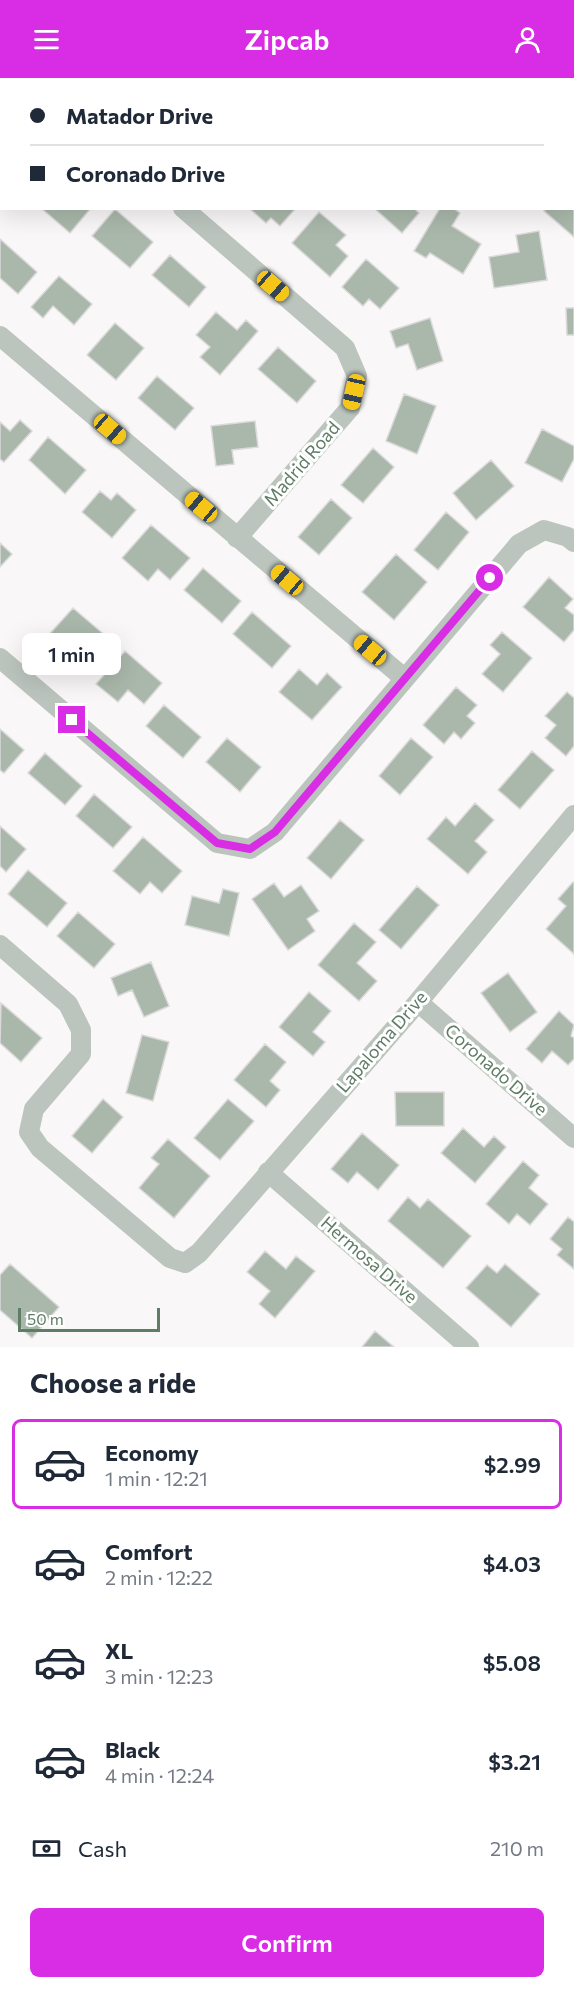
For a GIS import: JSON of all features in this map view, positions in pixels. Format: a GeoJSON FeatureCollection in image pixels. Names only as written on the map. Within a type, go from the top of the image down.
{"type":"FeatureCollection","features":[{"type":"Feature","properties":{"kind":"street","name":"Madrid Road"},"geometry":{"type":"LineString","coordinates":[[185,210],[345,348],[357,376],[350,408],[237,538]]}},
{"type":"Feature","properties":{"kind":"street"},"geometry":{"type":"LineString","coordinates":[[0,336],[404,678]]}},
{"type":"Feature","properties":{"kind":"street"},"geometry":{"type":"LineString","coordinates":[[0,658],[217,843],[250,849],[275,832],[519,544],[544,530],[568,537],[574,542]]}},
{"type":"Feature","properties":{"kind":"street","name":"Lapaloma Drive"},"geometry":{"type":"LineString","coordinates":[[0,945],[68,1004],[81,1030],[81,1054],[34,1109],[29,1132],[40,1148],[170,1258],[185,1263],[199,1253],[418,1002],[573,819]]}},
{"type":"Feature","properties":{"kind":"street","name":"Coronado Drive"},"geometry":{"type":"LineString","coordinates":[[418,1002],[574,1138]]}},
{"type":"Feature","properties":{"kind":"street","name":"Hermosa Drive"},"geometry":{"type":"LineString","coordinates":[[268,1172],[469,1347]]}},
{"type":"Feature","properties":{"kind":"building"},"geometry":{"type":"Polygon","coordinates":[[[43,210],[89,210],[70,233],[43,210]]]}},
{"type":"Feature","properties":{"kind":"building"},"geometry":{"type":"Polygon","coordinates":[[[116,210],[153,242],[130,268],[92,236],[116,210]]]}},
{"type":"Feature","properties":{"kind":"building"},"geometry":{"type":"Polygon","coordinates":[[[251,210],[294,210],[280,226],[271,218],[266,223],[251,210]]]}},
{"type":"Feature","properties":{"kind":"building"},"geometry":{"type":"Polygon","coordinates":[[[376,210],[416,210],[419,213],[402,233],[376,210]]]}},
{"type":"Feature","properties":{"kind":"building"},"geometry":{"type":"Polygon","coordinates":[[[439,210],[456,210],[460,213],[452,226],[481,244],[463,274],[430,253],[426,258],[414,251],[439,210]]]}},
{"type":"Feature","properties":{"kind":"building"},"geometry":{"type":"Polygon","coordinates":[[[574,210],[574,237],[544,211],[574,210]]]}},
{"type":"Feature","properties":{"kind":"building"},"geometry":{"type":"Polygon","coordinates":[[[319,212],[346,235],[336,245],[348,256],[330,277],[292,243],[319,212]]]}},
{"type":"Feature","properties":{"kind":"building"},"geometry":{"type":"Polygon","coordinates":[[[539,231],[547,280],[494,288],[489,257],[519,252],[516,235],[539,231]]]}},
{"type":"Feature","properties":{"kind":"building"},"geometry":{"type":"Polygon","coordinates":[[[0,239],[37,272],[18,294],[0,278],[0,239]]]}},
{"type":"Feature","properties":{"kind":"building"},"geometry":{"type":"Polygon","coordinates":[[[170,255],[206,287],[189,307],[152,275],[170,255]]]}},
{"type":"Feature","properties":{"kind":"building"},"geometry":{"type":"Polygon","coordinates":[[[366,259],[399,288],[380,309],[369,299],[363,306],[342,287],[366,259]]]}},
{"type":"Feature","properties":{"kind":"building"},"geometry":{"type":"Polygon","coordinates":[[[59,276],[92,304],[74,325],[53,306],[43,318],[31,307],[59,276]]]}},
{"type":"Feature","properties":{"kind":"building"},"geometry":{"type":"Polygon","coordinates":[[[566,308],[574,308],[574,335],[567,335],[566,308]]]}},
{"type":"Feature","properties":{"kind":"building"},"geometry":{"type":"Polygon","coordinates":[[[216,312],[237,330],[246,320],[258,331],[220,375],[200,357],[210,347],[196,335],[216,312]]]}},
{"type":"Feature","properties":{"kind":"building"},"geometry":{"type":"Polygon","coordinates":[[[430,318],[443,361],[417,370],[408,344],[396,348],[390,331],[430,318]]]}},
{"type":"Feature","properties":{"kind":"building"},"geometry":{"type":"Polygon","coordinates":[[[115,323],[144,348],[116,380],[87,355],[115,323]]]}},
{"type":"Feature","properties":{"kind":"building"},"geometry":{"type":"Polygon","coordinates":[[[278,347],[316,381],[297,403],[258,369],[278,347]]]}},
{"type":"Feature","properties":{"kind":"building"},"geometry":{"type":"Polygon","coordinates":[[[157,376],[194,408],[175,430],[138,398],[157,376]]]}},
{"type":"Feature","properties":{"kind":"building"},"geometry":{"type":"Polygon","coordinates":[[[404,394],[436,406],[417,454],[386,441],[404,394]]]}},
{"type":"Feature","properties":{"kind":"building"},"geometry":{"type":"Polygon","coordinates":[[[20,420],[32,431],[4,462],[0,459],[0,422],[10,431],[20,420]]]}},
{"type":"Feature","properties":{"kind":"building"},"geometry":{"type":"Polygon","coordinates":[[[255,421],[258,447],[232,450],[234,464],[216,466],[211,426],[255,421]]]}},
{"type":"Feature","properties":{"kind":"building"},"geometry":{"type":"Polygon","coordinates":[[[542,429],[574,446],[574,459],[562,482],[525,463],[542,429]]]}},
{"type":"Feature","properties":{"kind":"building"},"geometry":{"type":"Polygon","coordinates":[[[48,437],[86,470],[65,494],[29,460],[48,437]]]}},
{"type":"Feature","properties":{"kind":"building"},"geometry":{"type":"Polygon","coordinates":[[[373,448],[394,467],[363,503],[341,485],[373,448]]]}},
{"type":"Feature","properties":{"kind":"building"},"geometry":{"type":"Polygon","coordinates":[[[491,460],[514,486],[476,520],[453,493],[491,460]]]}},
{"type":"Feature","properties":{"kind":"building"},"geometry":{"type":"Polygon","coordinates":[[[100,491],[111,500],[117,493],[136,510],[112,538],[82,512],[100,491]]]}},
{"type":"Feature","properties":{"kind":"building"},"geometry":{"type":"Polygon","coordinates":[[[331,499],[352,518],[319,555],[298,537],[331,499]]]}},
{"type":"Feature","properties":{"kind":"building"},"geometry":{"type":"Polygon","coordinates":[[[446,512],[469,532],[438,570],[414,550],[446,512]]]}},
{"type":"Feature","properties":{"kind":"building"},"geometry":{"type":"Polygon","coordinates":[[[151,525],[190,558],[170,580],[158,569],[148,581],[122,558],[151,525]]]}},
{"type":"Feature","properties":{"kind":"building"},"geometry":{"type":"Polygon","coordinates":[[[0,543],[12,554],[0,567],[0,543]]]}},
{"type":"Feature","properties":{"kind":"building"},"geometry":{"type":"Polygon","coordinates":[[[396,554],[427,582],[394,620],[362,592],[396,554]]]}},
{"type":"Feature","properties":{"kind":"building"},"geometry":{"type":"Polygon","coordinates":[[[203,568],[241,601],[222,623],[184,590],[203,568]]]}},
{"type":"Feature","properties":{"kind":"building"},"geometry":{"type":"Polygon","coordinates":[[[549,577],[573,599],[565,608],[574,615],[574,630],[564,642],[523,607],[549,577]]]}},
{"type":"Feature","properties":{"kind":"building"},"geometry":{"type":"Polygon","coordinates":[[[73,608],[107,637],[89,658],[67,638],[57,650],[45,639],[73,608]]]}},
{"type":"Feature","properties":{"kind":"building"},"geometry":{"type":"Polygon","coordinates":[[[252,612],[291,646],[272,668],[233,634],[252,612]]]}},
{"type":"Feature","properties":{"kind":"building"},"geometry":{"type":"Polygon","coordinates":[[[502,632],[532,658],[503,692],[482,674],[500,654],[490,645],[502,632]]]}},
{"type":"Feature","properties":{"kind":"building"},"geometry":{"type":"Polygon","coordinates":[[[125,651],[162,683],[144,704],[128,690],[118,702],[96,684],[125,651]]]}},
{"type":"Feature","properties":{"kind":"building"},"geometry":{"type":"Polygon","coordinates":[[[299,669],[317,685],[327,673],[342,687],[312,720],[279,692],[299,669]]]}},
{"type":"Feature","properties":{"kind":"building"},"geometry":{"type":"Polygon","coordinates":[[[456,687],[477,705],[467,716],[475,723],[461,739],[454,732],[444,744],[423,725],[456,687]]]}},
{"type":"Feature","properties":{"kind":"building"},"geometry":{"type":"Polygon","coordinates":[[[567,692],[574,698],[574,746],[566,756],[545,738],[556,725],[545,716],[567,692]]]}},
{"type":"Feature","properties":{"kind":"building"},"geometry":{"type":"Polygon","coordinates":[[[164,705],[201,737],[183,758],[146,726],[164,705]]]}},
{"type":"Feature","properties":{"kind":"building"},"geometry":{"type":"Polygon","coordinates":[[[0,729],[24,750],[4,773],[0,770],[0,729]]]}},
{"type":"Feature","properties":{"kind":"building"},"geometry":{"type":"Polygon","coordinates":[[[227,738],[261,767],[240,792],[206,762],[227,738]]]}},
{"type":"Feature","properties":{"kind":"building"},"geometry":{"type":"Polygon","coordinates":[[[411,738],[433,757],[400,795],[379,776],[411,738]]]}},
{"type":"Feature","properties":{"kind":"building"},"geometry":{"type":"Polygon","coordinates":[[[532,751],[554,770],[520,809],[498,790],[532,751]]]}},
{"type":"Feature","properties":{"kind":"building"},"geometry":{"type":"Polygon","coordinates":[[[45,753],[82,786],[65,805],[28,773],[45,753]]]}},
{"type":"Feature","properties":{"kind":"building"},"geometry":{"type":"Polygon","coordinates":[[[94,794],[132,827],[113,848],[76,816],[94,794]]]}},
{"type":"Feature","properties":{"kind":"building"},"geometry":{"type":"Polygon","coordinates":[[[475,803],[494,820],[475,841],[487,852],[468,874],[427,839],[446,817],[455,826],[475,803]]]}},
{"type":"Feature","properties":{"kind":"building"},"geometry":{"type":"Polygon","coordinates":[[[340,820],[364,840],[331,879],[307,858],[340,820]]]}},
{"type":"Feature","properties":{"kind":"building"},"geometry":{"type":"Polygon","coordinates":[[[0,826],[26,849],[6,872],[0,866],[0,826]]]}},
{"type":"Feature","properties":{"kind":"building"},"geometry":{"type":"Polygon","coordinates":[[[143,837],[182,871],[162,893],[150,882],[140,894],[113,871],[143,837]]]}},
{"type":"Feature","properties":{"kind":"building"},"geometry":{"type":"Polygon","coordinates":[[[28,870],[67,903],[47,927],[8,894],[28,870]]]}},
{"type":"Feature","properties":{"kind":"building"},"geometry":{"type":"Polygon","coordinates":[[[573,882],[574,954],[546,929],[566,906],[558,899],[573,882]]]}},
{"type":"Feature","properties":{"kind":"building"},"geometry":{"type":"Polygon","coordinates":[[[274,883],[284,897],[301,885],[319,911],[307,919],[315,931],[288,950],[252,899],[274,883]]]}},
{"type":"Feature","properties":{"kind":"building"},"geometry":{"type":"Polygon","coordinates":[[[417,886],[439,905],[401,949],[379,930],[417,886]]]}},
{"type":"Feature","properties":{"kind":"building"},"geometry":{"type":"Polygon","coordinates":[[[223,889],[239,893],[229,936],[185,925],[192,896],[219,903],[223,889]]]}},
{"type":"Feature","properties":{"kind":"building"},"geometry":{"type":"Polygon","coordinates":[[[78,912],[115,944],[94,968],[57,936],[78,912]]]}},
{"type":"Feature","properties":{"kind":"building"},"geometry":{"type":"Polygon","coordinates":[[[354,923],[376,942],[357,963],[377,981],[359,1001],[318,965],[354,923]]]}},
{"type":"Feature","properties":{"kind":"building"},"geometry":{"type":"Polygon","coordinates":[[[151,962],[169,1006],[144,1017],[132,990],[118,996],[111,978],[151,962]]]}},
{"type":"Feature","properties":{"kind":"building"},"geometry":{"type":"Polygon","coordinates":[[[508,973],[537,1012],[510,1032],[481,993],[508,973]]]}},
{"type":"Feature","properties":{"kind":"building"},"geometry":{"type":"Polygon","coordinates":[[[309,992],[331,1011],[313,1032],[325,1042],[313,1056],[279,1027],[309,992]]]}},
{"type":"Feature","properties":{"kind":"building"},"geometry":{"type":"Polygon","coordinates":[[[1,1003],[42,1038],[21,1062],[0,1043],[1,1003]]]}},
{"type":"Feature","properties":{"kind":"building"},"geometry":{"type":"Polygon","coordinates":[[[559,1011],[574,1025],[571,1036],[574,1038],[574,1059],[568,1065],[552,1051],[542,1063],[526,1049],[559,1011]]]}},
{"type":"Feature","properties":{"kind":"building"},"geometry":{"type":"Polygon","coordinates":[[[142,1035],[169,1042],[153,1101],[126,1093],[142,1035]]]}},
{"type":"Feature","properties":{"kind":"building"},"geometry":{"type":"Polygon","coordinates":[[[265,1044],[286,1062],[270,1081],[280,1090],[266,1107],[234,1080],[265,1044]]]}},
{"type":"Feature","properties":{"kind":"building"},"geometry":{"type":"Polygon","coordinates":[[[395,1092],[444,1092],[444,1126],[396,1126],[395,1092]]]}},
{"type":"Feature","properties":{"kind":"building"},"geometry":{"type":"Polygon","coordinates":[[[103,1099],[123,1117],[92,1153],[72,1136],[103,1099]]]}},
{"type":"Feature","properties":{"kind":"building"},"geometry":{"type":"Polygon","coordinates":[[[228,1099],[254,1121],[220,1160],[194,1138],[228,1099]]]}},
{"type":"Feature","properties":{"kind":"building"},"geometry":{"type":"Polygon","coordinates":[[[463,1128],[484,1147],[494,1136],[506,1147],[475,1183],[441,1153],[463,1128]]]}},
{"type":"Feature","properties":{"kind":"building"},"geometry":{"type":"Polygon","coordinates":[[[362,1133],[399,1165],[378,1190],[357,1172],[348,1183],[331,1169],[362,1133]]]}},
{"type":"Feature","properties":{"kind":"building"},"geometry":{"type":"Polygon","coordinates":[[[168,1139],[210,1176],[174,1218],[139,1188],[159,1164],[151,1158],[168,1139]]]}},
{"type":"Feature","properties":{"kind":"building"},"geometry":{"type":"Polygon","coordinates":[[[523,1161],[539,1175],[529,1188],[548,1204],[530,1225],[517,1214],[509,1224],[486,1204],[523,1161]]]}},
{"type":"Feature","properties":{"kind":"building"},"geometry":{"type":"Polygon","coordinates":[[[408,1197],[420,1208],[428,1199],[471,1236],[443,1268],[388,1221],[408,1197]]]}},
{"type":"Feature","properties":{"kind":"building"},"geometry":{"type":"Polygon","coordinates":[[[568,1217],[574,1222],[574,1269],[557,1255],[562,1249],[550,1239],[568,1217]]]}},
{"type":"Feature","properties":{"kind":"building"},"geometry":{"type":"Polygon","coordinates":[[[265,1251],[286,1269],[296,1256],[315,1271],[275,1318],[259,1304],[270,1291],[247,1272],[265,1251]]]}},
{"type":"Feature","properties":{"kind":"building"},"geometry":{"type":"Polygon","coordinates":[[[10,1264],[59,1307],[32,1338],[0,1310],[0,1275],[10,1264]]]}},
{"type":"Feature","properties":{"kind":"building"},"geometry":{"type":"Polygon","coordinates":[[[505,1264],[540,1294],[511,1327],[466,1288],[487,1265],[497,1273],[505,1264]]]}},
{"type":"Feature","properties":{"kind":"building"},"geometry":{"type":"Polygon","coordinates":[[[375,1331],[394,1347],[362,1347],[375,1331]]]}},
{"type":"Feature","properties":{"kind":"route"},"geometry":{"type":"LineString","coordinates":[[72,720],[217,843],[250,849],[275,832],[490,578]]}}]}
